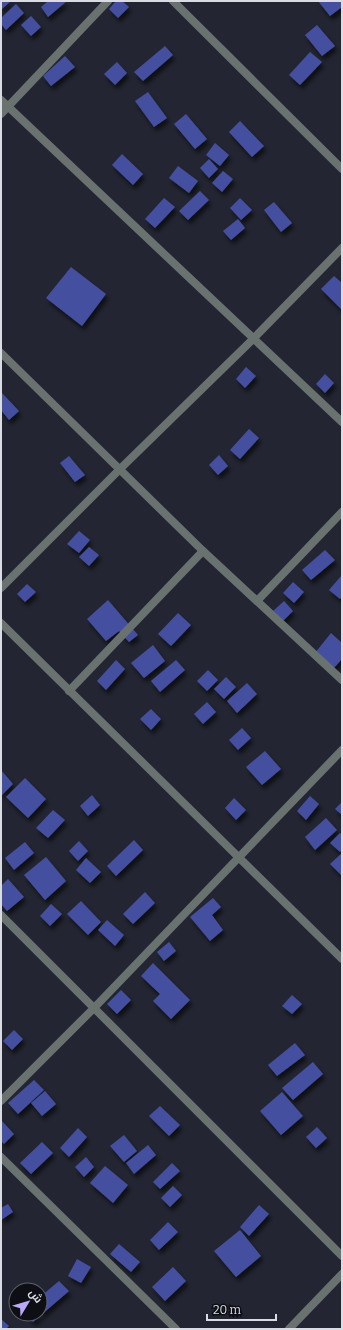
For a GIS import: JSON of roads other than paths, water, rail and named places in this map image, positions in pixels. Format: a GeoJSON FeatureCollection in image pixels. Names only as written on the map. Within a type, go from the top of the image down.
{"type":"FeatureCollection","features":[{"type":"Feature","properties":{"kind":"street"},"geometry":{"type":"LineString","coordinates":[[1,114],[108,1]]}},
{"type":"Feature","properties":{"kind":"street"},"geometry":{"type":"LineString","coordinates":[[173,1],[342,169]]}},
{"type":"Feature","properties":{"kind":"street"},"geometry":{"type":"LineString","coordinates":[[1,100],[342,422]]}},
{"type":"Feature","properties":{"kind":"street"},"geometry":{"type":"LineString","coordinates":[[1,588],[254,338],[342,248]]}},
{"type":"Feature","properties":{"kind":"street"},"geometry":{"type":"LineString","coordinates":[[1,353],[203,550],[342,680]]}},
{"type":"Feature","properties":{"kind":"street"},"geometry":{"type":"LineString","coordinates":[[257,601],[342,512]]}},
{"type":"Feature","properties":{"kind":"street"},"geometry":{"type":"LineString","coordinates":[[69,691],[203,550]]}},
{"type":"Feature","properties":{"kind":"street"},"geometry":{"type":"LineString","coordinates":[[1,623],[342,959]]}},
{"type":"Feature","properties":{"kind":"street"},"geometry":{"type":"LineString","coordinates":[[1,1101],[94,1008],[342,750]]}},
{"type":"Feature","properties":{"kind":"street"},"geometry":{"type":"LineString","coordinates":[[1,915],[342,1256]]}},
{"type":"Feature","properties":{"kind":"street"},"geometry":{"type":"LineString","coordinates":[[1,1157],[176,1329]]}},
{"type":"Feature","properties":{"kind":"street"},"geometry":{"type":"LineString","coordinates":[[289,1329],[342,1274]]}}]}
